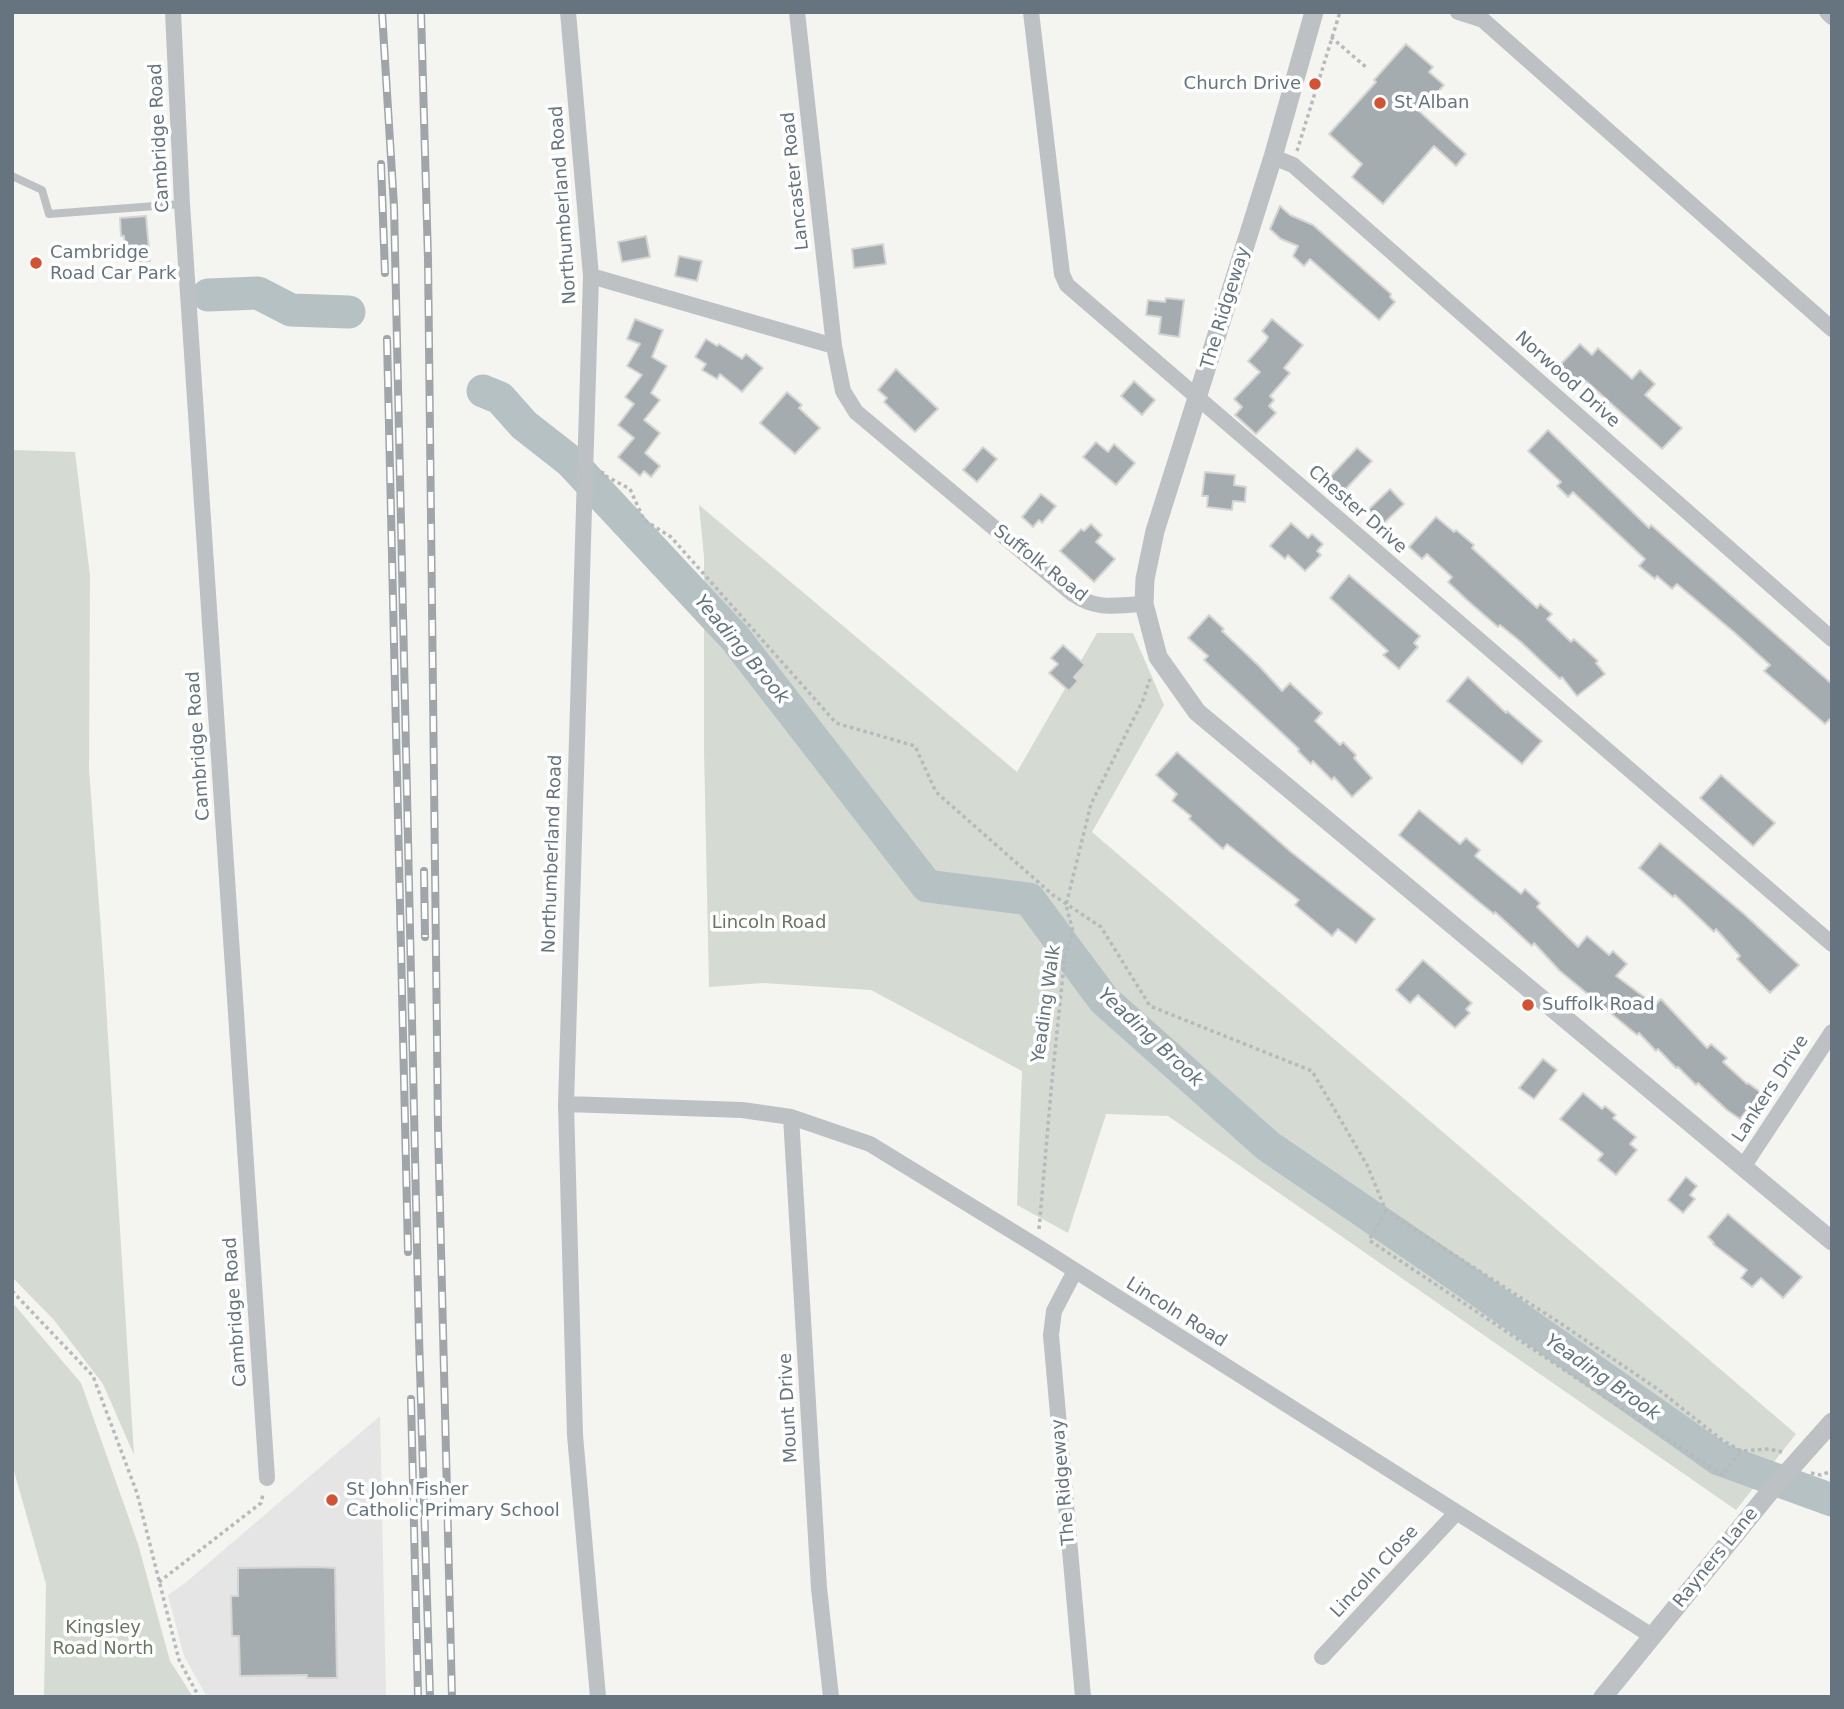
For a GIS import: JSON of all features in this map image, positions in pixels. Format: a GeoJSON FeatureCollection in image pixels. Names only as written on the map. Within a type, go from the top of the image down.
{"type":"FeatureCollection","features":[{"type":"Feature","properties":{"kind":"street","name":"Cambridge Road"},"geometry":{"type":"LineString","coordinates":[[173,12],[182,204],[267,1478]]}},
{"type":"Feature","properties":{"kind":"street","name":"Northumberland Road"},"geometry":{"type":"LineString","coordinates":[[568,12],[592,276],[566,1104],[575,1435],[598,1697]]}},
{"type":"Feature","properties":{"kind":"street","name":"Lancaster Road"},"geometry":{"type":"LineString","coordinates":[[797,12],[834,346]]}},
{"type":"Feature","properties":{"kind":"street","name":"Chester Drive"},"geometry":{"type":"LineString","coordinates":[[1031,12],[1062,274],[1067,285],[1832,944]]}},
{"type":"Feature","properties":{"kind":"street","name":"The Ridgeway"},"geometry":{"type":"LineString","coordinates":[[1144,604],[1145,579],[1155,531],[1272,157],[1314,12]]}},
{"type":"Feature","properties":{"kind":"street"},"geometry":{"type":"LineString","coordinates":[[1458,12],[1483,20],[1832,329]]}},
{"type":"Feature","properties":{"kind":"street"},"geometry":{"type":"LineString","coordinates":[[1827,12],[1832,17]]}},
{"type":"Feature","properties":{"kind":"street","name":"Norwood Drive"},"geometry":{"type":"LineString","coordinates":[[1272,157],[1293,164],[1832,639]]}},
{"type":"Feature","properties":{"kind":"street"},"geometry":{"type":"LineString","coordinates":[[592,276],[834,346]]}},
{"type":"Feature","properties":{"kind":"street","name":"Suffolk Road"},"geometry":{"type":"LineString","coordinates":[[834,346],[843,391],[856,412],[1062,586],[1087,604],[1144,604]]}},
{"type":"Feature","properties":{"kind":"street"},"geometry":{"type":"LineString","coordinates":[[1144,604],[1158,657],[1197,712],[1832,1241]]}},
{"type":"Feature","properties":{"kind":"street","name":"Lankers Drive"},"geometry":{"type":"LineString","coordinates":[[1743,1167],[1832,1032]]}},
{"type":"Feature","properties":{"kind":"street","name":"Lincoln Road"},"geometry":{"type":"LineString","coordinates":[[566,1104],[742,1110],[791,1116],[870,1143],[1652,1636]]}},
{"type":"Feature","properties":{"kind":"street","name":"Mount Drive"},"geometry":{"type":"LineString","coordinates":[[791,1116],[819,1588],[831,1697]]}},
{"type":"Feature","properties":{"kind":"street","name":"The Ridgeway"},"geometry":{"type":"LineString","coordinates":[[1075,1271],[1054,1311],[1051,1335],[1083,1697]]}},
{"type":"Feature","properties":{"kind":"street","name":"Rayners Lane"},"geometry":{"type":"LineString","coordinates":[[1604,1697],[1768,1494],[1832,1422]]}},
{"type":"Feature","properties":{"kind":"street","name":"Lincoln Close"},"geometry":{"type":"LineString","coordinates":[[1322,1657],[1456,1514]]}},
{"type":"Feature","properties":{"kind":"lane"},"geometry":{"type":"LineString","coordinates":[[12,176],[42,190],[49,214],[182,204]]}},
{"type":"Feature","properties":{"kind":"path"},"geometry":{"type":"LineString","coordinates":[[1293,164],[1340,12]]}},
{"type":"Feature","properties":{"kind":"path"},"geometry":{"type":"LineString","coordinates":[[1331,36],[1367,68]]}},
{"type":"Feature","properties":{"kind":"path"},"geometry":{"type":"LineString","coordinates":[[603,465],[602,474],[630,489],[645,520],[671,537],[836,723],[915,746],[936,792],[1066,905],[1101,926],[1150,1006],[1312,1071],[1367,1165],[1387,1211],[1659,1390],[1722,1440],[1741,1451],[1781,1451]]}},
{"type":"Feature","properties":{"kind":"path","name":"Yeading Walk"},"geometry":{"type":"LineString","coordinates":[[1038,1247],[1065,955],[1073,931],[1066,905],[1091,804],[1143,700],[1158,657]]}},
{"type":"Feature","properties":{"kind":"path"},"geometry":{"type":"LineString","coordinates":[[1387,1211],[1369,1240],[1722,1475],[1741,1451]]}},
{"type":"Feature","properties":{"kind":"path"},"geometry":{"type":"LineString","coordinates":[[12,1291],[93,1376],[137,1493],[179,1660],[199,1697]]}},
{"type":"Feature","properties":{"kind":"path"},"geometry":{"type":"LineString","coordinates":[[1805,1471],[1821,1475],[1832,1471]]}},
{"type":"Feature","properties":{"kind":"path"},"geometry":{"type":"LineString","coordinates":[[159,1582],[261,1503],[267,1478]]}},
{"type":"Feature","properties":{"kind":"shaded area","name":"St John Fisher Catholic Primary School"},"geometry":{"type":"Polygon","coordinates":[[[380,1416],[386,1697],[207,1697],[184,1656],[168,1595],[380,1416]]]}},
{"type":"Feature","properties":{"kind":"green space"},"geometry":{"type":"Polygon","coordinates":[[[12,450],[75,452],[90,576],[89,769],[134,1455],[103,1384],[54,1320],[12,1277],[12,450]]]}},
{"type":"Feature","properties":{"kind":"green space"},"geometry":{"type":"Polygon","coordinates":[[[699,505],[1017,772],[1097,633],[1133,633],[1164,705],[1092,832],[1796,1434],[1736,1510],[1168,1116],[1106,1114],[1068,1233],[1017,1205],[1022,1071],[871,990],[763,983],[709,987],[704,749],[704,557],[699,505]]]}},
{"type":"Feature","properties":{"kind":"green space","name":"Kingsley Road North"},"geometry":{"type":"Polygon","coordinates":[[[12,1302],[81,1383],[138,1544],[170,1661],[193,1697],[44,1697],[46,1584],[12,1464],[12,1302]]]}},
{"type":"Feature","properties":{"kind":"building"},"geometry":{"type":"Polygon","coordinates":[[[1406,44],[1433,67],[1429,72],[1444,85],[1420,112],[1466,154],[1456,166],[1434,146],[1383,204],[1352,177],[1362,164],[1329,134],[1406,44]]]}},
{"type":"Feature","properties":{"kind":"building"},"geometry":{"type":"Polygon","coordinates":[[[1280,206],[1290,215],[1313,225],[1391,294],[1390,297],[1395,302],[1379,320],[1310,259],[1304,266],[1293,256],[1298,246],[1281,239],[1270,229],[1280,206]]]}},
{"type":"Feature","properties":{"kind":"building"},"geometry":{"type":"Polygon","coordinates":[[[146,216],[150,261],[126,262],[120,218],[146,216]]]}},
{"type":"Feature","properties":{"kind":"building"},"geometry":{"type":"Polygon","coordinates":[[[646,236],[650,257],[622,262],[618,242],[646,236]]]}},
{"type":"Feature","properties":{"kind":"building"},"geometry":{"type":"Polygon","coordinates":[[[883,244],[886,264],[854,268],[852,249],[883,244]]]}},
{"type":"Feature","properties":{"kind":"building"},"geometry":{"type":"Polygon","coordinates":[[[679,256],[702,261],[697,281],[675,276],[679,256]]]}},
{"type":"Feature","properties":{"kind":"building"},"geometry":{"type":"Polygon","coordinates":[[[1166,298],[1184,300],[1179,337],[1159,334],[1161,317],[1146,315],[1148,300],[1165,302],[1166,298]]]}},
{"type":"Feature","properties":{"kind":"building"},"geometry":{"type":"Polygon","coordinates":[[[635,319],[663,330],[652,357],[667,366],[651,393],[660,400],[644,420],[660,433],[645,453],[660,466],[651,477],[644,471],[640,476],[618,457],[634,438],[618,425],[634,404],[625,397],[642,375],[627,366],[640,344],[627,339],[635,319]]]}},
{"type":"Feature","properties":{"kind":"building"},"geometry":{"type":"Polygon","coordinates":[[[1272,319],[1303,345],[1284,368],[1290,373],[1270,396],[1274,400],[1269,406],[1276,413],[1256,434],[1235,415],[1242,407],[1234,399],[1260,372],[1248,361],[1266,341],[1268,337],[1262,331],[1272,319]]]}},
{"type":"Feature","properties":{"kind":"building"},"geometry":{"type":"Polygon","coordinates":[[[706,339],[742,359],[746,354],[763,368],[742,392],[720,374],[717,379],[702,370],[706,364],[695,357],[706,339]]]}},
{"type":"Feature","properties":{"kind":"building"},"geometry":{"type":"Polygon","coordinates":[[[1580,344],[1592,355],[1598,348],[1632,379],[1640,370],[1655,384],[1645,395],[1682,428],[1662,449],[1586,381],[1582,385],[1560,365],[1580,344]]]}},
{"type":"Feature","properties":{"kind":"building"},"geometry":{"type":"Polygon","coordinates":[[[896,369],[938,409],[915,432],[884,402],[887,398],[878,390],[896,369]]]}},
{"type":"Feature","properties":{"kind":"building"},"geometry":{"type":"Polygon","coordinates":[[[1134,381],[1155,400],[1142,415],[1121,396],[1134,381]]]}},
{"type":"Feature","properties":{"kind":"building"},"geometry":{"type":"Polygon","coordinates":[[[787,392],[802,405],[799,408],[820,428],[795,454],[760,423],[787,392]]]}},
{"type":"Feature","properties":{"kind":"building"},"geometry":{"type":"Polygon","coordinates":[[[1548,430],[1649,528],[1651,525],[1832,684],[1832,717],[1825,724],[1764,671],[1770,665],[1735,633],[1677,584],[1672,589],[1639,566],[1645,559],[1573,492],[1568,497],[1557,486],[1561,482],[1528,451],[1548,430]]]}},
{"type":"Feature","properties":{"kind":"building"},"geometry":{"type":"Polygon","coordinates":[[[1096,442],[1108,452],[1114,444],[1135,463],[1116,485],[1083,457],[1096,442]]]}},
{"type":"Feature","properties":{"kind":"building"},"geometry":{"type":"Polygon","coordinates":[[[983,447],[997,459],[977,482],[963,470],[983,447]]]}},
{"type":"Feature","properties":{"kind":"building"},"geometry":{"type":"Polygon","coordinates":[[[1357,448],[1372,461],[1342,493],[1327,480],[1357,448]]]}},
{"type":"Feature","properties":{"kind":"building"},"geometry":{"type":"Polygon","coordinates":[[[1205,472],[1235,475],[1234,485],[1246,487],[1245,502],[1233,501],[1232,510],[1207,507],[1208,496],[1202,496],[1205,472]]]}},
{"type":"Feature","properties":{"kind":"building"},"geometry":{"type":"Polygon","coordinates":[[[1390,489],[1404,504],[1382,525],[1368,510],[1390,489]]]}},
{"type":"Feature","properties":{"kind":"building"},"geometry":{"type":"Polygon","coordinates":[[[1041,494],[1056,506],[1042,523],[1039,520],[1033,527],[1022,517],[1041,494]]]}},
{"type":"Feature","properties":{"kind":"building"},"geometry":{"type":"Polygon","coordinates":[[[1436,517],[1474,545],[1472,548],[1537,608],[1540,604],[1552,614],[1547,619],[1571,642],[1574,639],[1598,661],[1596,663],[1605,674],[1577,696],[1562,677],[1560,679],[1521,642],[1500,625],[1498,627],[1467,600],[1448,582],[1452,577],[1427,554],[1422,559],[1409,547],[1436,517]]]}},
{"type":"Feature","properties":{"kind":"building"},"geometry":{"type":"Polygon","coordinates":[[[1291,523],[1308,538],[1312,534],[1323,544],[1317,551],[1321,555],[1305,571],[1288,555],[1285,559],[1270,546],[1291,523]]]}},
{"type":"Feature","properties":{"kind":"building"},"geometry":{"type":"Polygon","coordinates":[[[1091,524],[1102,535],[1096,542],[1115,559],[1094,582],[1060,551],[1081,529],[1084,531],[1091,524]]]}},
{"type":"Feature","properties":{"kind":"building"},"geometry":{"type":"Polygon","coordinates":[[[1349,575],[1420,636],[1414,643],[1418,647],[1399,669],[1383,655],[1388,651],[1330,598],[1349,575]]]}},
{"type":"Feature","properties":{"kind":"building"},"geometry":{"type":"Polygon","coordinates":[[[1209,615],[1282,691],[1290,683],[1322,713],[1315,721],[1340,745],[1343,742],[1356,755],[1354,758],[1372,778],[1352,797],[1334,777],[1332,780],[1313,761],[1311,764],[1299,749],[1204,660],[1208,656],[1188,638],[1209,615]]]}},
{"type":"Feature","properties":{"kind":"building"},"geometry":{"type":"Polygon","coordinates":[[[1063,645],[1085,665],[1074,677],[1078,681],[1069,691],[1049,673],[1058,664],[1051,658],[1063,645]]]}},
{"type":"Feature","properties":{"kind":"building"},"geometry":{"type":"Polygon","coordinates":[[[1468,677],[1506,713],[1507,711],[1542,741],[1522,764],[1447,701],[1468,677]]]}},
{"type":"Feature","properties":{"kind":"building"},"geometry":{"type":"Polygon","coordinates":[[[1177,752],[1291,852],[1375,919],[1356,943],[1338,929],[1332,936],[1295,905],[1299,900],[1227,844],[1223,849],[1172,801],[1177,794],[1156,775],[1177,752]]]}},
{"type":"Feature","properties":{"kind":"building"},"geometry":{"type":"Polygon","coordinates":[[[1721,775],[1775,823],[1753,846],[1700,798],[1721,775]]]}},
{"type":"Feature","properties":{"kind":"building"},"geometry":{"type":"Polygon","coordinates":[[[1419,810],[1460,844],[1466,838],[1480,850],[1475,856],[1521,894],[1525,889],[1540,903],[1537,907],[1578,947],[1587,936],[1609,955],[1613,951],[1627,964],[1616,976],[1655,1005],[1661,999],[1707,1048],[1711,1044],[1727,1058],[1723,1062],[1747,1084],[1763,1094],[1749,1113],[1746,1111],[1740,1119],[1727,1110],[1698,1083],[1696,1085],[1676,1068],[1658,1049],[1656,1051],[1639,1033],[1637,1035],[1560,971],[1534,943],[1532,946],[1495,912],[1494,914],[1399,835],[1419,810]]]}},
{"type":"Feature","properties":{"kind":"building"},"geometry":{"type":"Polygon","coordinates":[[[1660,843],[1799,965],[1770,993],[1737,959],[1740,956],[1716,929],[1714,932],[1675,895],[1673,897],[1639,868],[1660,843]]]}},
{"type":"Feature","properties":{"kind":"building"},"geometry":{"type":"Polygon","coordinates":[[[1423,960],[1472,1003],[1466,1009],[1470,1013],[1455,1028],[1418,995],[1410,1003],[1396,990],[1423,960]]]}},
{"type":"Feature","properties":{"kind":"building"},"geometry":{"type":"Polygon","coordinates":[[[1543,1059],[1557,1070],[1534,1099],[1519,1088],[1543,1059]]]}},
{"type":"Feature","properties":{"kind":"building"},"geometry":{"type":"Polygon","coordinates":[[[1583,1093],[1602,1109],[1605,1106],[1616,1115],[1613,1118],[1636,1137],[1630,1144],[1637,1150],[1616,1175],[1598,1160],[1603,1154],[1560,1119],[1583,1093]]]}},
{"type":"Feature","properties":{"kind":"building"},"geometry":{"type":"Polygon","coordinates":[[[1686,1177],[1697,1186],[1690,1195],[1695,1199],[1683,1213],[1668,1200],[1686,1177]]]}},
{"type":"Feature","properties":{"kind":"building"},"geometry":{"type":"Polygon","coordinates":[[[1728,1214],[1802,1277],[1783,1298],[1761,1278],[1752,1287],[1741,1278],[1747,1270],[1713,1244],[1708,1237],[1728,1214]]]}},
{"type":"Feature","properties":{"kind":"building","name":"St John Fisher Catholic Primary School"},"geometry":{"type":"Polygon","coordinates":[[[238,1568],[335,1568],[337,1678],[307,1678],[307,1675],[240,1676],[239,1636],[232,1636],[231,1596],[238,1596],[238,1568]]]}},
{"type":"Feature","properties":{"kind":"waterway","name":"Yeading Brook"},"geometry":{"type":"LineString","coordinates":[[208,295],[258,293],[291,310],[349,312]]}},
{"type":"Feature","properties":{"kind":"waterway","name":"Yeading Brook"},"geometry":{"type":"LineString","coordinates":[[483,391],[500,398],[524,425],[570,461],[735,638],[927,886],[1029,899],[1104,1000],[1268,1146],[1719,1459],[1832,1500]]}},
{"type":"Feature","properties":{"kind":"railway"},"geometry":{"type":"LineString","coordinates":[[382,12],[394,206],[419,1337],[430,1697]]}},
{"type":"Feature","properties":{"kind":"railway"},"geometry":{"type":"LineString","coordinates":[[421,12],[428,259],[438,1127],[452,1697]]}},
{"type":"Feature","properties":{"kind":"railway"},"geometry":{"type":"LineString","coordinates":[[381,164],[385,273]]}},
{"type":"Feature","properties":{"kind":"railway"},"geometry":{"type":"LineString","coordinates":[[387,339],[408,1252]]}},
{"type":"Feature","properties":{"kind":"railway"},"geometry":{"type":"LineString","coordinates":[[424,871],[425,937]]}},
{"type":"Feature","properties":{"kind":"railway"},"geometry":{"type":"LineString","coordinates":[[411,1399],[418,1697]]}},
{"type":"Feature","properties":{"kind":"place","name":"Church Drive"},"geometry":{"type":"Point","coordinates":[1315,84]}},
{"type":"Feature","properties":{"kind":"place","name":"St Alban"},"geometry":{"type":"Point","coordinates":[1380,103]}},
{"type":"Feature","properties":{"kind":"place","name":"Cambridge Road Car Park"},"geometry":{"type":"Point","coordinates":[36,263]}},
{"type":"Feature","properties":{"kind":"place","name":"Suffolk Road"},"geometry":{"type":"Point","coordinates":[1528,1005]}},
{"type":"Feature","properties":{"kind":"place","name":"St John Fisher Catholic Primary School"},"geometry":{"type":"Point","coordinates":[332,1500]}}]}
